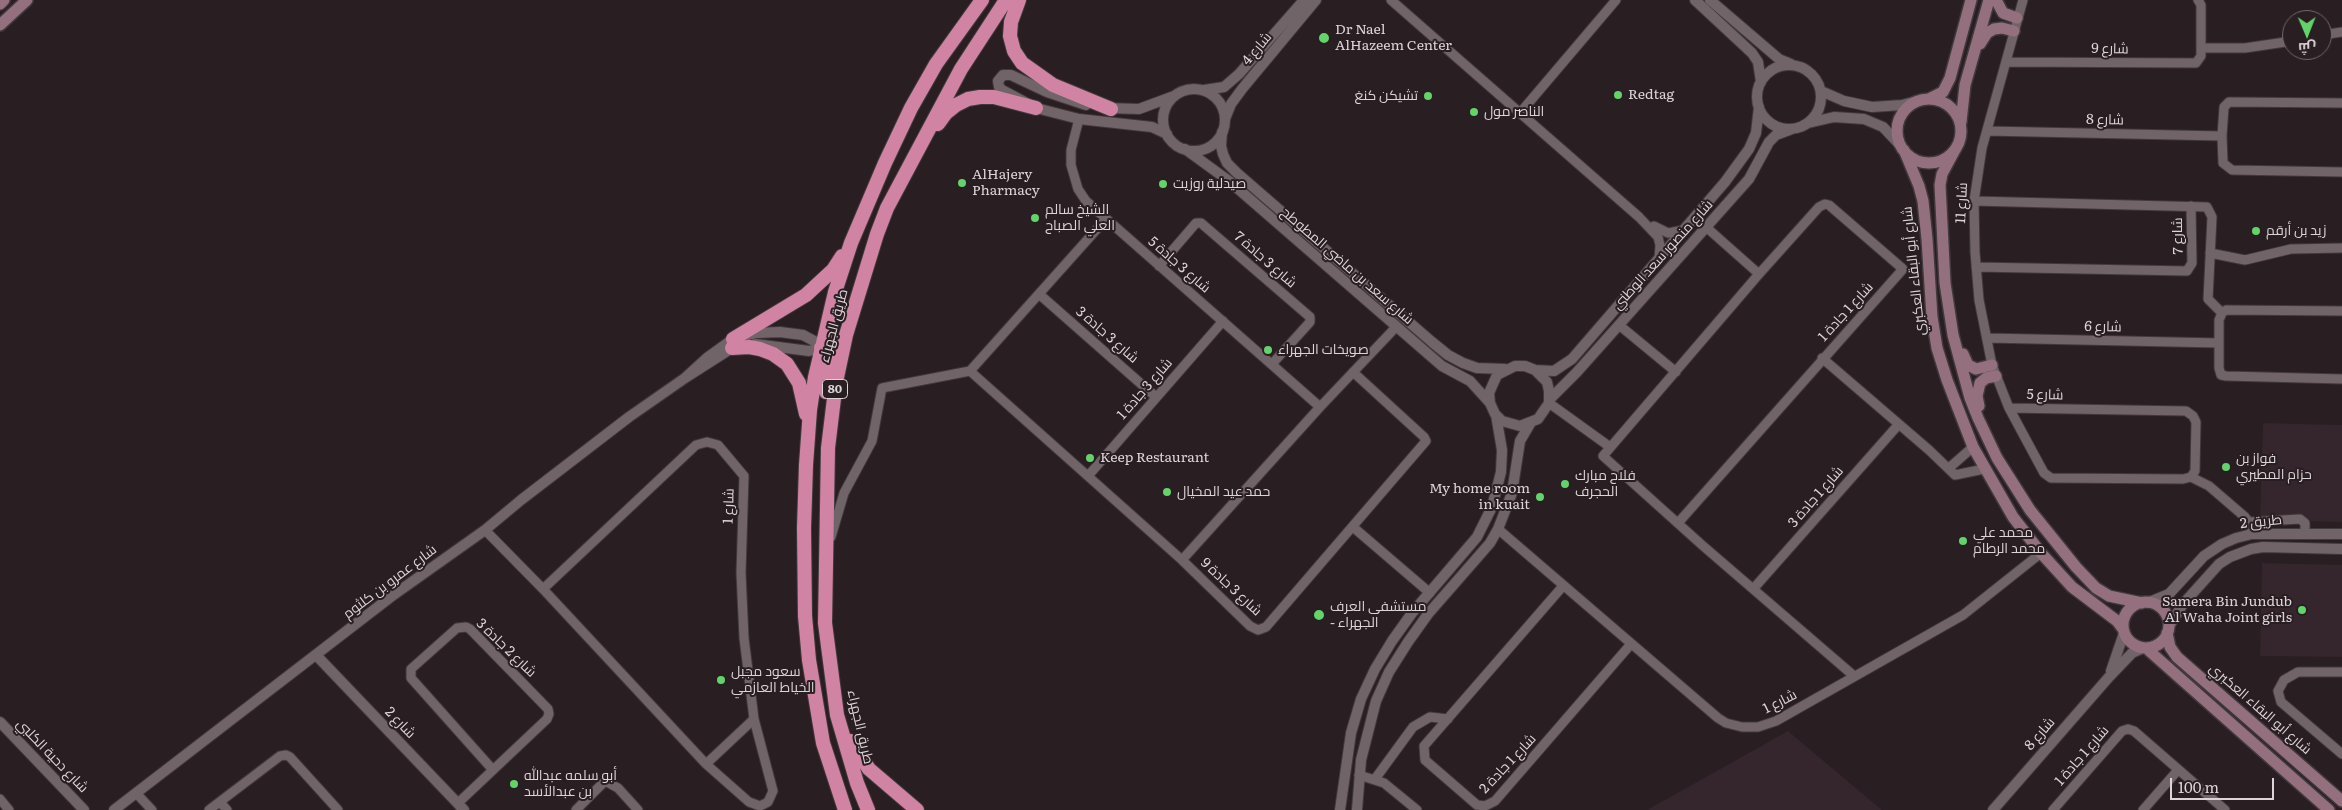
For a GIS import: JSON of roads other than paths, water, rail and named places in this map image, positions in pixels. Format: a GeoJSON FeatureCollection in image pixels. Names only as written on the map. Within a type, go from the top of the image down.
{"type":"FeatureCollection","features":[{"type":"Feature","properties":{"kind":"highway","name":"طريق الجهراء"},"geometry":{"type":"LineString","coordinates":[[845,810],[823,743],[809,660],[805,616],[804,538],[810,410],[821,348],[835,292],[851,243],[911,108],[953,38],[982,0]]}},
{"type":"Feature","properties":{"kind":"highway","name":"طريق الجهراء"},"geometry":{"type":"LineString","coordinates":[[868,810],[856,783],[837,715],[825,623],[828,448],[831,413],[846,335],[877,234],[887,208],[961,69],[1006,0]]}},
{"type":"Feature","properties":{"kind":"highway"},"geometry":{"type":"LineString","coordinates":[[1019,0],[1011,22],[1010,36],[1014,51],[1022,62],[1053,85],[1111,109]]}},
{"type":"Feature","properties":{"kind":"highway"},"geometry":{"type":"LineString","coordinates":[[887,208],[914,171],[938,124],[946,113],[956,105],[968,99],[994,97],[1036,108]]}},
{"type":"Feature","properties":{"kind":"highway"},"geometry":{"type":"LineString","coordinates":[[732,344],[806,295],[833,270],[851,243]]}},
{"type":"Feature","properties":{"kind":"highway"},"geometry":{"type":"LineString","coordinates":[[828,448],[824,417],[828,356],[821,348],[837,343],[846,335]]}},
{"type":"Feature","properties":{"kind":"highway"},"geometry":{"type":"LineString","coordinates":[[732,344],[760,349],[773,354],[787,364],[799,383],[806,416],[807,444]]}},
{"type":"Feature","properties":{"kind":"highway"},"geometry":{"type":"LineString","coordinates":[[837,715],[859,758],[869,769],[917,810]]}},
{"type":"Feature","properties":{"kind":"main road"},"geometry":{"type":"LineString","coordinates":[[0,4],[4,0]]}},
{"type":"Feature","properties":{"kind":"main road"},"geometry":{"type":"LineString","coordinates":[[0,25],[27,0]]}},
{"type":"Feature","properties":{"kind":"main road"},"geometry":{"type":"LineString","coordinates":[[1956,148],[1945,158],[1930,163],[1911,157],[1902,148],[1897,134],[1898,123],[1908,106],[1942,92],[1950,78],[1971,0]]}},
{"type":"Feature","properties":{"kind":"main road"},"geometry":{"type":"LineString","coordinates":[[1989,0],[1962,102],[1961,132],[1956,148],[1942,174],[1940,184],[1945,283],[1953,335],[1970,398],[1986,435],[2030,510],[2076,567],[2096,588],[2109,596],[2144,603],[2159,607],[2164,612],[2168,631],[2160,643],[2144,648],[2131,643],[2124,631],[2124,618],[2128,611],[2144,603]]}},
{"type":"Feature","properties":{"kind":"main road"},"geometry":{"type":"LineString","coordinates":[[1996,0],[2003,13],[2017,18]]}},
{"type":"Feature","properties":{"kind":"main road"},"geometry":{"type":"LineString","coordinates":[[1975,52],[1987,33],[1994,29],[2002,28],[2014,31]]}},
{"type":"Feature","properties":{"kind":"main road"},"geometry":{"type":"LineString","coordinates":[[1923,100],[1940,100],[1957,114],[1961,124]]}},
{"type":"Feature","properties":{"kind":"main road","name":"شارع أبو البقاء العكبري"},"geometry":{"type":"LineString","coordinates":[[1902,148],[1919,186],[1922,201],[1927,239],[1932,317],[1937,348],[1946,380],[1973,447],[2013,517],[2041,553],[2081,595],[2117,621],[2124,631]]}},
{"type":"Feature","properties":{"kind":"main road"},"geometry":{"type":"LineString","coordinates":[[1953,335],[1968,365],[1981,369],[1992,365]]}},
{"type":"Feature","properties":{"kind":"main road"},"geometry":{"type":"LineString","coordinates":[[1986,435],[1977,390],[1980,383],[1986,378],[1996,376]]}},
{"type":"Feature","properties":{"kind":"main road","name":"شارع أبو البقاء العكبري"},"geometry":{"type":"LineString","coordinates":[[2168,631],[2170,647],[2177,657],[2342,802]]}},
{"type":"Feature","properties":{"kind":"main road","name":"شارع أبو البقاء العكبري"},"geometry":{"type":"LineString","coordinates":[[2144,648],[2329,810]]}},
{"type":"Feature","properties":{"kind":"main road"},"geometry":{"type":"LineString","coordinates":[[2308,792],[2311,786],[2316,786],[2342,807]]}},
{"type":"Feature","properties":{"kind":"street","name":"شارع 4"},"geometry":{"type":"LineString","coordinates":[[1203,90],[1224,87],[1239,74],[1304,0]]}},
{"type":"Feature","properties":{"kind":"street","name":"شارع 4"},"geometry":{"type":"LineString","coordinates":[[1225,119],[1238,94],[1316,0]]}},
{"type":"Feature","properties":{"kind":"street"},"geometry":{"type":"LineString","coordinates":[[1391,0],[1639,217],[1658,237],[1660,245],[1659,260]]}},
{"type":"Feature","properties":{"kind":"street"},"geometry":{"type":"LineString","coordinates":[[1520,112],[1616,0]]}},
{"type":"Feature","properties":{"kind":"street"},"geometry":{"type":"LineString","coordinates":[[1695,0],[1752,53],[1758,62],[1760,82],[1758,108],[1772,124],[1781,128],[1792,129],[1834,117],[1864,120],[1883,127],[1902,148]]}},
{"type":"Feature","properties":{"kind":"street"},"geometry":{"type":"LineString","coordinates":[[1710,0],[1779,59],[1807,70],[1816,79],[1821,91],[1821,103],[1816,115],[1808,124]]}},
{"type":"Feature","properties":{"kind":"street","name":"شارع 11"},"geometry":{"type":"LineString","coordinates":[[2009,408],[1992,365],[1987,338],[1976,267],[1974,201],[1987,131],[2023,0]]}},
{"type":"Feature","properties":{"kind":"street"},"geometry":{"type":"LineString","coordinates":[[2198,0],[2201,5],[2201,48],[2245,48],[2282,42]]}},
{"type":"Feature","properties":{"kind":"street","name":"شارع 9"},"geometry":{"type":"LineString","coordinates":[[2006,62],[2189,64],[2199,60],[2201,48]]}},
{"type":"Feature","properties":{"kind":"street"},"geometry":{"type":"LineString","coordinates":[[1760,82],[1775,68],[1784,65],[1795,65]]}},
{"type":"Feature","properties":{"kind":"street"},"geometry":{"type":"LineString","coordinates":[[1011,75],[1072,101],[1111,109],[1149,108],[1174,96],[1188,90],[1203,90],[1216,98],[1221,104],[1225,119],[1222,132],[1219,138],[1207,148],[1185,149],[1178,146],[1167,134],[1144,125],[1079,119],[1036,108],[1002,90],[998,84],[1000,77],[1011,75]]}},
{"type":"Feature","properties":{"kind":"street"},"geometry":{"type":"LineString","coordinates":[[1821,91],[1844,101],[1872,107],[1902,105],[1923,100]]}},
{"type":"Feature","properties":{"kind":"street"},"geometry":{"type":"LineString","coordinates":[[1167,134],[1164,114],[1174,96]]}},
{"type":"Feature","properties":{"kind":"street"},"geometry":{"type":"LineString","coordinates":[[2342,103],[2229,102],[2224,107],[2222,136],[2222,163],[2232,170],[2342,172]]}},
{"type":"Feature","properties":{"kind":"street","name":"شارع منصور سعد الوطني"},"geometry":{"type":"LineString","coordinates":[[1534,370],[1554,371],[1572,359],[1659,260],[1744,158],[1756,133],[1758,108]]}},
{"type":"Feature","properties":{"kind":"street","name":"شارع 3 جادة 5"},"geometry":{"type":"LineString","coordinates":[[1079,119],[1071,150],[1073,176],[1086,201],[1105,220],[1320,407]]}},
{"type":"Feature","properties":{"kind":"street","name":"شارع منصور سعد الوطني"},"geometry":{"type":"LineString","coordinates":[[1549,401],[1749,179],[1770,142],[1776,136],[1792,129]]}},
{"type":"Feature","properties":{"kind":"street","name":"شارع 8"},"geometry":{"type":"LineString","coordinates":[[1987,131],[2222,136]]}},
{"type":"Feature","properties":{"kind":"street","name":"شارع سعد بن ماضي المطوطح"},"geometry":{"type":"LineString","coordinates":[[1222,132],[1221,146],[1223,154],[1237,173],[1432,342],[1448,355],[1463,363],[1477,368],[1505,369]]}},
{"type":"Feature","properties":{"kind":"street","name":"شارع سعد بن ماضي المطوطح"},"geometry":{"type":"LineString","coordinates":[[1185,149],[1229,181],[1396,327],[1450,371],[1470,381],[1490,402]]}},
{"type":"Feature","properties":{"kind":"street","name":"شارع 7"},"geometry":{"type":"LineString","coordinates":[[1974,201],[2192,206],[2193,245],[2191,267],[2187,271],[1976,267]]}},
{"type":"Feature","properties":{"kind":"street","name":"شارع 1 جادة 1"},"geometry":{"type":"LineString","coordinates":[[1610,447],[1758,274],[1820,207],[1825,204],[1832,208],[1904,269],[1822,358],[1678,523]]}},
{"type":"Feature","properties":{"kind":"street"},"geometry":{"type":"LineString","coordinates":[[2192,206],[2205,206],[2211,210],[2208,299],[2222,313]]}},
{"type":"Feature","properties":{"kind":"street"},"geometry":{"type":"LineString","coordinates":[[1639,217],[1645,218],[1664,232],[1676,233],[1684,230]]}},
{"type":"Feature","properties":{"kind":"street"},"geometry":{"type":"LineString","coordinates":[[826,556],[844,493],[872,441],[882,388],[970,372],[1105,220]]}},
{"type":"Feature","properties":{"kind":"street","name":"شارع 3 جادة 7"},"geometry":{"type":"LineString","coordinates":[[1160,266],[1196,223],[1201,223],[1310,317],[1310,322],[1272,364]]}},
{"type":"Feature","properties":{"kind":"street"},"geometry":{"type":"LineString","coordinates":[[1706,227],[1758,274]]}},
{"type":"Feature","properties":{"kind":"street"},"geometry":{"type":"LineString","coordinates":[[2193,245],[2245,260],[2291,249],[2342,248]]}},
{"type":"Feature","properties":{"kind":"street","name":"شارع 3 جادة 3"},"geometry":{"type":"LineString","coordinates":[[1039,294],[1156,397]]}},
{"type":"Feature","properties":{"kind":"street"},"geometry":{"type":"LineString","coordinates":[[2222,313],[2230,308],[2342,311]]}},
{"type":"Feature","properties":{"kind":"street"},"geometry":{"type":"LineString","coordinates":[[2222,313],[2219,368],[2224,376],[2342,380]]}},
{"type":"Feature","properties":{"kind":"street","name":"شارع 3 جادة 1"},"geometry":{"type":"LineString","coordinates":[[1088,476],[1223,321]]}},
{"type":"Feature","properties":{"kind":"street"},"geometry":{"type":"LineString","coordinates":[[1619,325],[1676,372]]}},
{"type":"Feature","properties":{"kind":"street","name":"شارع 3 جادة 9"},"geometry":{"type":"LineString","coordinates":[[1353,372],[1424,437],[1426,441],[1266,627],[1258,630],[1250,626],[1182,560],[1320,407],[1353,372],[1396,327]]}},
{"type":"Feature","properties":{"kind":"street","name":"شارع عمرو بن كلثوم"},"geometry":{"type":"LineString","coordinates":[[114,810],[392,596],[484,530],[629,417],[732,344],[756,333],[780,332],[803,335],[816,342],[821,348],[809,351],[759,344],[732,344]]}},
{"type":"Feature","properties":{"kind":"street","name":"شارع 6"},"geometry":{"type":"LineString","coordinates":[[1987,338],[2219,343]]}},
{"type":"Feature","properties":{"kind":"street"},"geometry":{"type":"LineString","coordinates":[[1822,358],[1955,475],[1984,469]]}},
{"type":"Feature","properties":{"kind":"street"},"geometry":{"type":"LineString","coordinates":[[1340,810],[1351,733],[1361,699],[1392,641],[1477,537],[1492,507],[1501,472],[1501,440],[1489,393],[1492,383],[1505,369],[1525,366],[1534,370],[1546,382],[1549,401],[1538,419],[1530,424],[1520,441],[1512,493],[1498,529],[1490,542],[1428,614],[1389,672],[1376,701],[1366,733],[1359,775],[1357,810]]}},
{"type":"Feature","properties":{"kind":"street"},"geometry":{"type":"LineString","coordinates":[[970,372],[1182,560]]}},
{"type":"Feature","properties":{"kind":"street"},"geometry":{"type":"LineString","coordinates":[[1549,401],[1610,447],[1603,457],[1854,676]]}},
{"type":"Feature","properties":{"kind":"street","name":"شارع 5"},"geometry":{"type":"LineString","coordinates":[[2009,408],[2190,412],[2196,422],[2196,467],[2191,477],[2183,479],[2051,478],[2044,473],[2009,408]]}},
{"type":"Feature","properties":{"kind":"street"},"geometry":{"type":"LineString","coordinates":[[1495,414],[1511,425],[1530,424]]}},
{"type":"Feature","properties":{"kind":"street","name":"شارع 1 جادة 3"},"geometry":{"type":"LineString","coordinates":[[1754,588],[1899,424]]}},
{"type":"Feature","properties":{"kind":"street","name":"شارع 1"},"geometry":{"type":"LineString","coordinates":[[484,530],[543,589],[706,764],[749,802],[760,806],[768,802],[773,791],[754,719],[743,617],[741,573],[744,476],[718,445],[707,442],[696,445],[543,589]]}},
{"type":"Feature","properties":{"kind":"street"},"geometry":{"type":"LineString","coordinates":[[1949,468],[1973,447]]}},
{"type":"Feature","properties":{"kind":"street"},"geometry":{"type":"LineString","coordinates":[[2191,477],[2209,486],[2249,522],[2252,534]]}},
{"type":"Feature","properties":{"kind":"street"},"geometry":{"type":"LineString","coordinates":[[2249,522],[2300,519],[2305,523],[2305,532],[2299,539],[2300,545],[2306,548]]}},
{"type":"Feature","properties":{"kind":"street"},"geometry":{"type":"LineString","coordinates":[[1353,527],[1430,593]]}},
{"type":"Feature","properties":{"kind":"street","name":"شارع 1"},"geometry":{"type":"LineString","coordinates":[[1498,529],[1718,718],[1726,723],[1742,727],[1758,727],[1776,721],[1963,615],[2041,553]]}},
{"type":"Feature","properties":{"kind":"street","name":"طريق 2"},"geometry":{"type":"LineString","coordinates":[[2144,603],[2169,594],[2188,571],[2216,548],[2252,534],[2305,532],[2342,534]]}},
{"type":"Feature","properties":{"kind":"street","name":"طريق 2"},"geometry":{"type":"LineString","coordinates":[[2168,631],[2183,604],[2219,564],[2230,557],[2263,547],[2342,549]]}},
{"type":"Feature","properties":{"kind":"street","name":"شارع 1 جادة 2"},"geometry":{"type":"LineString","coordinates":[[1563,586],[1426,743],[1423,753],[1425,760],[1477,805],[1489,805],[1495,801],[1631,644]]}},
{"type":"Feature","properties":{"kind":"street","name":"شارع 2 جادة 3"},"geometry":{"type":"LineString","coordinates":[[461,806],[493,770],[548,719],[549,711],[470,629],[466,627],[457,628],[411,669],[411,678],[493,770]]}},
{"type":"Feature","properties":{"kind":"street","name":"شارع 8"},"geometry":{"type":"LineString","coordinates":[[2109,677],[2124,631]]}},
{"type":"Feature","properties":{"kind":"street","name":"شارع 8"},"geometry":{"type":"LineString","coordinates":[[1993,810],[2109,677],[2132,653],[2144,648]]}},
{"type":"Feature","properties":{"kind":"street","name":"شارع 2"},"geometry":{"type":"LineString","coordinates":[[316,656],[461,806]]}},
{"type":"Feature","properties":{"kind":"street"},"geometry":{"type":"LineString","coordinates":[[2342,672],[2298,672],[2284,680],[2278,691],[2281,702],[2342,754]]}},
{"type":"Feature","properties":{"kind":"street"},"geometry":{"type":"LineString","coordinates":[[1375,779],[1413,727],[1430,717],[1448,718]]}},
{"type":"Feature","properties":{"kind":"street"},"geometry":{"type":"LineString","coordinates":[[706,764],[754,719]]}},
{"type":"Feature","properties":{"kind":"street","name":"شارع دحية الكلبي"},"geometry":{"type":"LineString","coordinates":[[0,722],[84,810]]}},
{"type":"Feature","properties":{"kind":"street","name":"شارع 1 جادة 1"},"geometry":{"type":"LineString","coordinates":[[2053,810],[2124,730],[2134,731],[2225,810]]}},
{"type":"Feature","properties":{"kind":"street"},"geometry":{"type":"LineString","coordinates":[[209,810],[280,756],[286,755],[290,757],[338,810]]}},
{"type":"Feature","properties":{"kind":"street"},"geometry":{"type":"LineString","coordinates":[[2143,810],[2178,770]]}},
{"type":"Feature","properties":{"kind":"street"},"geometry":{"type":"LineString","coordinates":[[1359,775],[1375,779],[1391,788],[1417,810]]}},
{"type":"Feature","properties":{"kind":"street"},"geometry":{"type":"LineString","coordinates":[[576,810],[603,783],[607,782],[618,788],[638,810]]}},
{"type":"Feature","properties":{"kind":"street"},"geometry":{"type":"LineString","coordinates":[[136,793],[152,810]]}},
{"type":"Feature","properties":{"kind":"street"},"geometry":{"type":"LineString","coordinates":[[1343,793],[1352,798],[1358,794]]}},
{"type":"Feature","properties":{"kind":"street"},"geometry":{"type":"LineString","coordinates":[[0,799],[9,810]]}},
{"type":"Feature","properties":{"kind":"street"},"geometry":{"type":"LineString","coordinates":[[220,802],[227,810]]}},
{"type":"Feature","properties":{"kind":"place","name":"Dr Nael AlHazeem Center"},"geometry":{"type":"Point","coordinates":[1324,38]}},
{"type":"Feature","properties":{"kind":"place","name":"Redtag"},"geometry":{"type":"Point","coordinates":[1618,95]}},
{"type":"Feature","properties":{"kind":"place","name":"تشيكن كنغ"},"geometry":{"type":"Point","coordinates":[1428,96]}},
{"type":"Feature","properties":{"kind":"place","name":"الناصر مول"},"geometry":{"type":"Point","coordinates":[1474,112]}},
{"type":"Feature","properties":{"kind":"place","name":"AlHajery Pharmacy"},"geometry":{"type":"Point","coordinates":[962,183]}},
{"type":"Feature","properties":{"kind":"place","name":"صيدلية روزيت"},"geometry":{"type":"Point","coordinates":[1163,184]}},
{"type":"Feature","properties":{"kind":"place","name":"الشيخ سالم العلي الصباح"},"geometry":{"type":"Point","coordinates":[1035,218]}},
{"type":"Feature","properties":{"kind":"place","name":"زيد بن أرقم"},"geometry":{"type":"Point","coordinates":[2256,231]}},
{"type":"Feature","properties":{"kind":"place","name":"صويخات الجهراء"},"geometry":{"type":"Point","coordinates":[1268,350]}},
{"type":"Feature","properties":{"kind":"place","name":"Keep Restaurant"},"geometry":{"type":"Point","coordinates":[1090,458]}},
{"type":"Feature","properties":{"kind":"place","name":"فواز بن حزام المطيري"},"geometry":{"type":"Point","coordinates":[2226,467]}},
{"type":"Feature","properties":{"kind":"place","name":"فلاح مبارك الحجرف"},"geometry":{"type":"Point","coordinates":[1565,484]}},
{"type":"Feature","properties":{"kind":"place","name":"حمد عيد المخيال"},"geometry":{"type":"Point","coordinates":[1167,492]}},
{"type":"Feature","properties":{"kind":"place","name":"My home room in kuait"},"geometry":{"type":"Point","coordinates":[1540,497]}},
{"type":"Feature","properties":{"kind":"place","name":"محمد علي محمد الرطام"},"geometry":{"type":"Point","coordinates":[1963,541]}},
{"type":"Feature","properties":{"kind":"place","name":"Samera Bin Jundub Al Waha Joint girls"},"geometry":{"type":"Point","coordinates":[2302,610]}},
{"type":"Feature","properties":{"kind":"place","name":"مستشفى العرف - الجهراء"},"geometry":{"type":"Point","coordinates":[1319,615]}},
{"type":"Feature","properties":{"kind":"place","name":"سعود مجبل الخياط العازمي"},"geometry":{"type":"Point","coordinates":[721,680]}},
{"type":"Feature","properties":{"kind":"place","name":"أبو سلمه عبدالله بن عبدالأسد"},"geometry":{"type":"Point","coordinates":[514,784]}}]}
